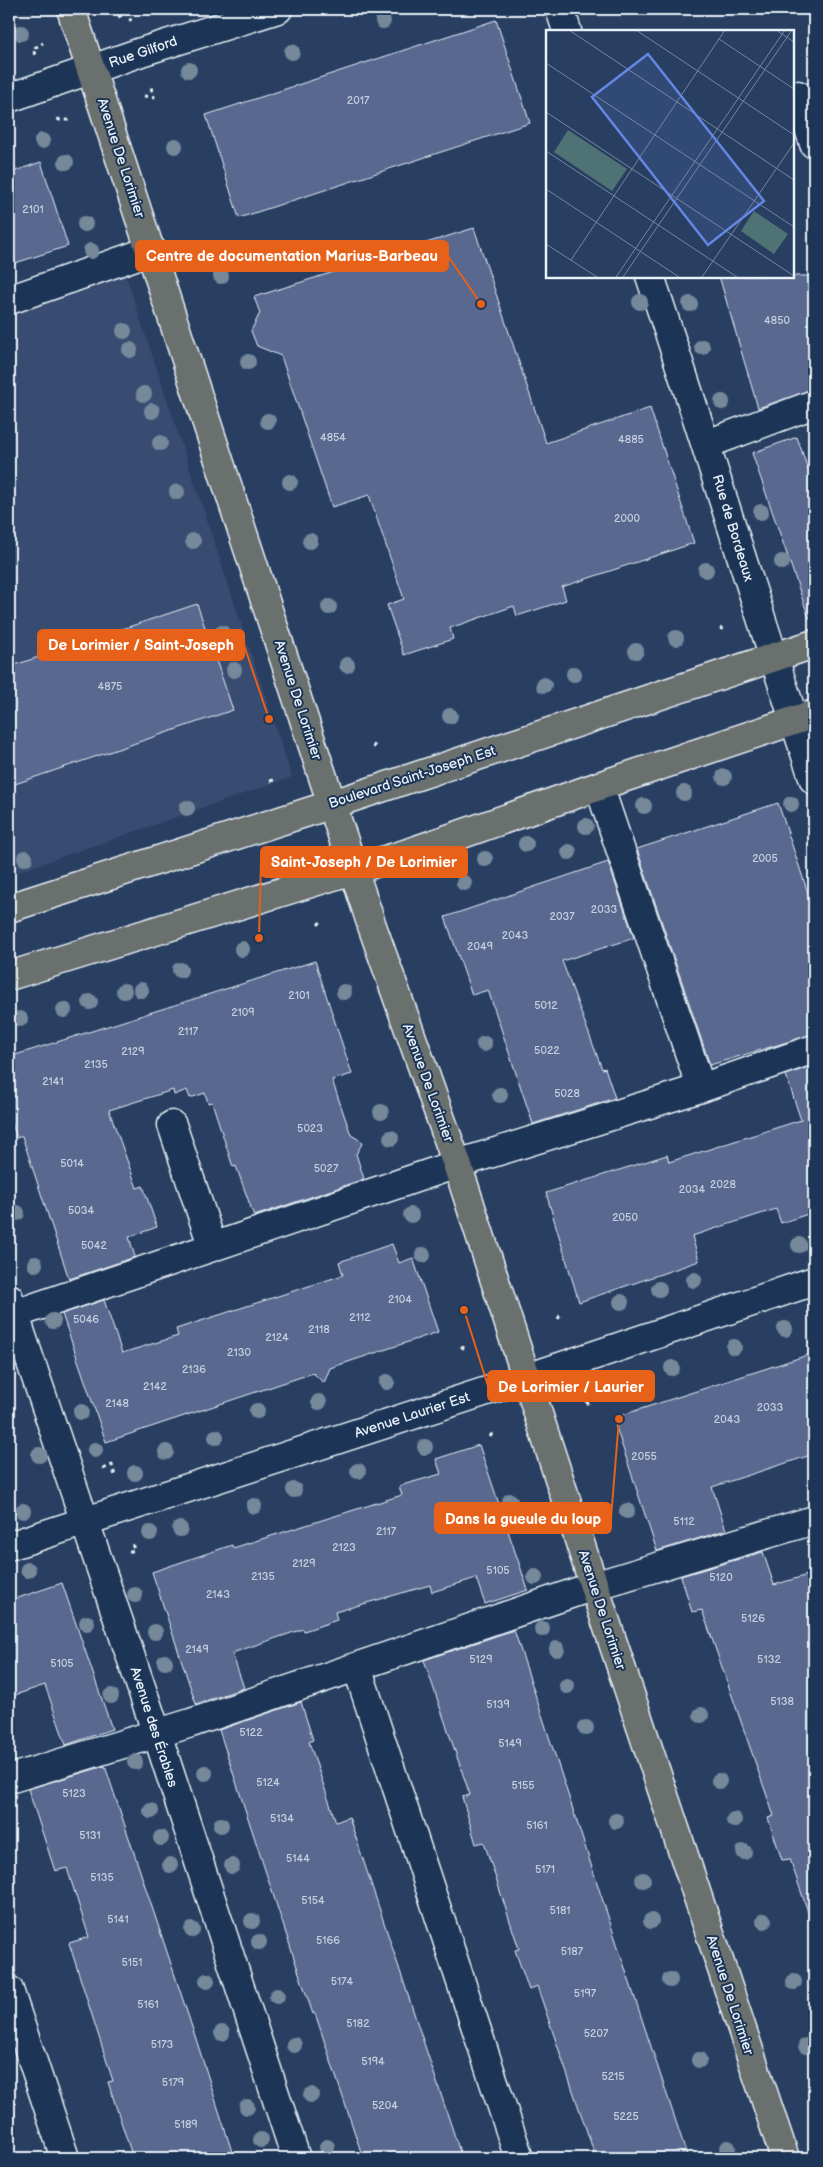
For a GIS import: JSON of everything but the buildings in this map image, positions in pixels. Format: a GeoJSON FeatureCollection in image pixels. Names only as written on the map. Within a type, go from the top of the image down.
{"type":"FeatureCollection","features":[{"type":"Feature","properties":{"kind":"main road","name":"Avenue De Lorimier"},"geometry":{"type":"LineString","coordinates":[[72,9],[354,870],[457,1164],[594,1586],[785,2158]]}},
{"type":"Feature","properties":{"kind":"main road","name":"Boulevard Saint-Joseph Est"},"geometry":{"type":"LineString","coordinates":[[9,908],[333,804],[814,644]]}},
{"type":"Feature","properties":{"kind":"main road"},"geometry":{"type":"LineString","coordinates":[[9,976],[354,870],[805,717]]}},
{"type":"Feature","properties":{"kind":"street","name":"Rue Gilford"},"geometry":{"type":"LineString","coordinates":[[9,98],[91,69],[278,9]]}},
{"type":"Feature","properties":{"kind":"street"},"geometry":{"type":"LineString","coordinates":[[560,9],[567,30]]}},
{"type":"Feature","properties":{"kind":"street"},"geometry":{"type":"LineString","coordinates":[[801,91],[814,144]]}},
{"type":"Feature","properties":{"kind":"street"},"geometry":{"type":"LineString","coordinates":[[9,300],[152,250]]}},
{"type":"Feature","properties":{"kind":"street","name":"Rue de Bordeaux"},"geometry":{"type":"LineString","coordinates":[[651,278],[707,444],[772,657],[805,717],[814,780]]}},
{"type":"Feature","properties":{"kind":"street"},"geometry":{"type":"LineString","coordinates":[[707,444],[814,404]]}},
{"type":"Feature","properties":{"kind":"street"},"geometry":{"type":"LineString","coordinates":[[599,786],[701,1088]]}},
{"type":"Feature","properties":{"kind":"street"},"geometry":{"type":"LineString","coordinates":[[11,1309],[457,1164],[701,1088],[814,1049]]}},
{"type":"Feature","properties":{"kind":"street"},"geometry":{"type":"LineString","coordinates":[[172,1125],[212,1245]]}},
{"type":"Feature","properties":{"kind":"street","name":"Avenue Laurier Est"},"geometry":{"type":"LineString","coordinates":[[9,1546],[527,1378],[814,1282]]}},
{"type":"Feature","properties":{"kind":"street","name":"Avenue des Érables"},"geometry":{"type":"LineString","coordinates":[[11,1309],[157,1734],[296,2158]]}},
{"type":"Feature","properties":{"kind":"street"},"geometry":{"type":"LineString","coordinates":[[9,1779],[157,1734],[594,1586],[814,1520]]}},
{"type":"Feature","properties":{"kind":"street"},"geometry":{"type":"LineString","coordinates":[[356,1667],[519,2158]]}},
{"type":"Feature","properties":{"kind":"street"},"geometry":{"type":"LineString","coordinates":[[9,1990],[65,2158]]}},
{"type":"Feature","properties":{"kind":"path"},"geometry":{"type":"LineString","coordinates":[[118,17],[127,13]]}},
{"type":"Feature","properties":{"kind":"path"},"geometry":{"type":"LineString","coordinates":[[33,49],[44,42]]}},
{"type":"Feature","properties":{"kind":"path"},"geometry":{"type":"LineString","coordinates":[[144,96],[154,96],[148,78]]}},
{"type":"Feature","properties":{"kind":"path"},"geometry":{"type":"LineString","coordinates":[[59,120],[70,120]]}},
{"type":"Feature","properties":{"kind":"path"},"geometry":{"type":"LineString","coordinates":[[720,628],[726,631]]}},
{"type":"Feature","properties":{"kind":"path"},"geometry":{"type":"LineString","coordinates":[[373,748],[375,743]]}},
{"type":"Feature","properties":{"kind":"path"},"geometry":{"type":"LineString","coordinates":[[318,925],[322,920]]}},
{"type":"Feature","properties":{"kind":"path"},"geometry":{"type":"LineString","coordinates":[[558,1319],[561,1314]]}},
{"type":"Feature","properties":{"kind":"path"},"geometry":{"type":"LineString","coordinates":[[461,1346],[466,1350]]}},
{"type":"Feature","properties":{"kind":"path"},"geometry":{"type":"LineString","coordinates":[[586,1402],[590,1406]]}},
{"type":"Feature","properties":{"kind":"path"},"geometry":{"type":"LineString","coordinates":[[490,1437],[493,1432]]}},
{"type":"Feature","properties":{"kind":"path"},"geometry":{"type":"LineString","coordinates":[[99,1472],[112,1465],[116,1479]]}},
{"type":"Feature","properties":{"kind":"shaded area"},"geometry":{"type":"Polygon","coordinates":[[[122,264],[292,777],[9,875],[9,303],[122,264]]]}},
{"type":"Feature","properties":{"kind":"place","name":"Centre de documentation Marius-Barbeau"},"geometry":{"type":"Point","coordinates":[481,304]}},
{"type":"Feature","properties":{"kind":"place","name":"De Lorimier / Saint-Joseph"},"geometry":{"type":"Point","coordinates":[269,719]}},
{"type":"Feature","properties":{"kind":"place","name":"Saint-Joseph / De Lorimier"},"geometry":{"type":"Point","coordinates":[259,938]}},
{"type":"Feature","properties":{"kind":"place","name":"De Lorimier / Laurier"},"geometry":{"type":"Point","coordinates":[464,1310]}},
{"type":"Feature","properties":{"kind":"place","name":"Dans la gueule du loup"},"geometry":{"type":"Point","coordinates":[619,1419]}}]}
